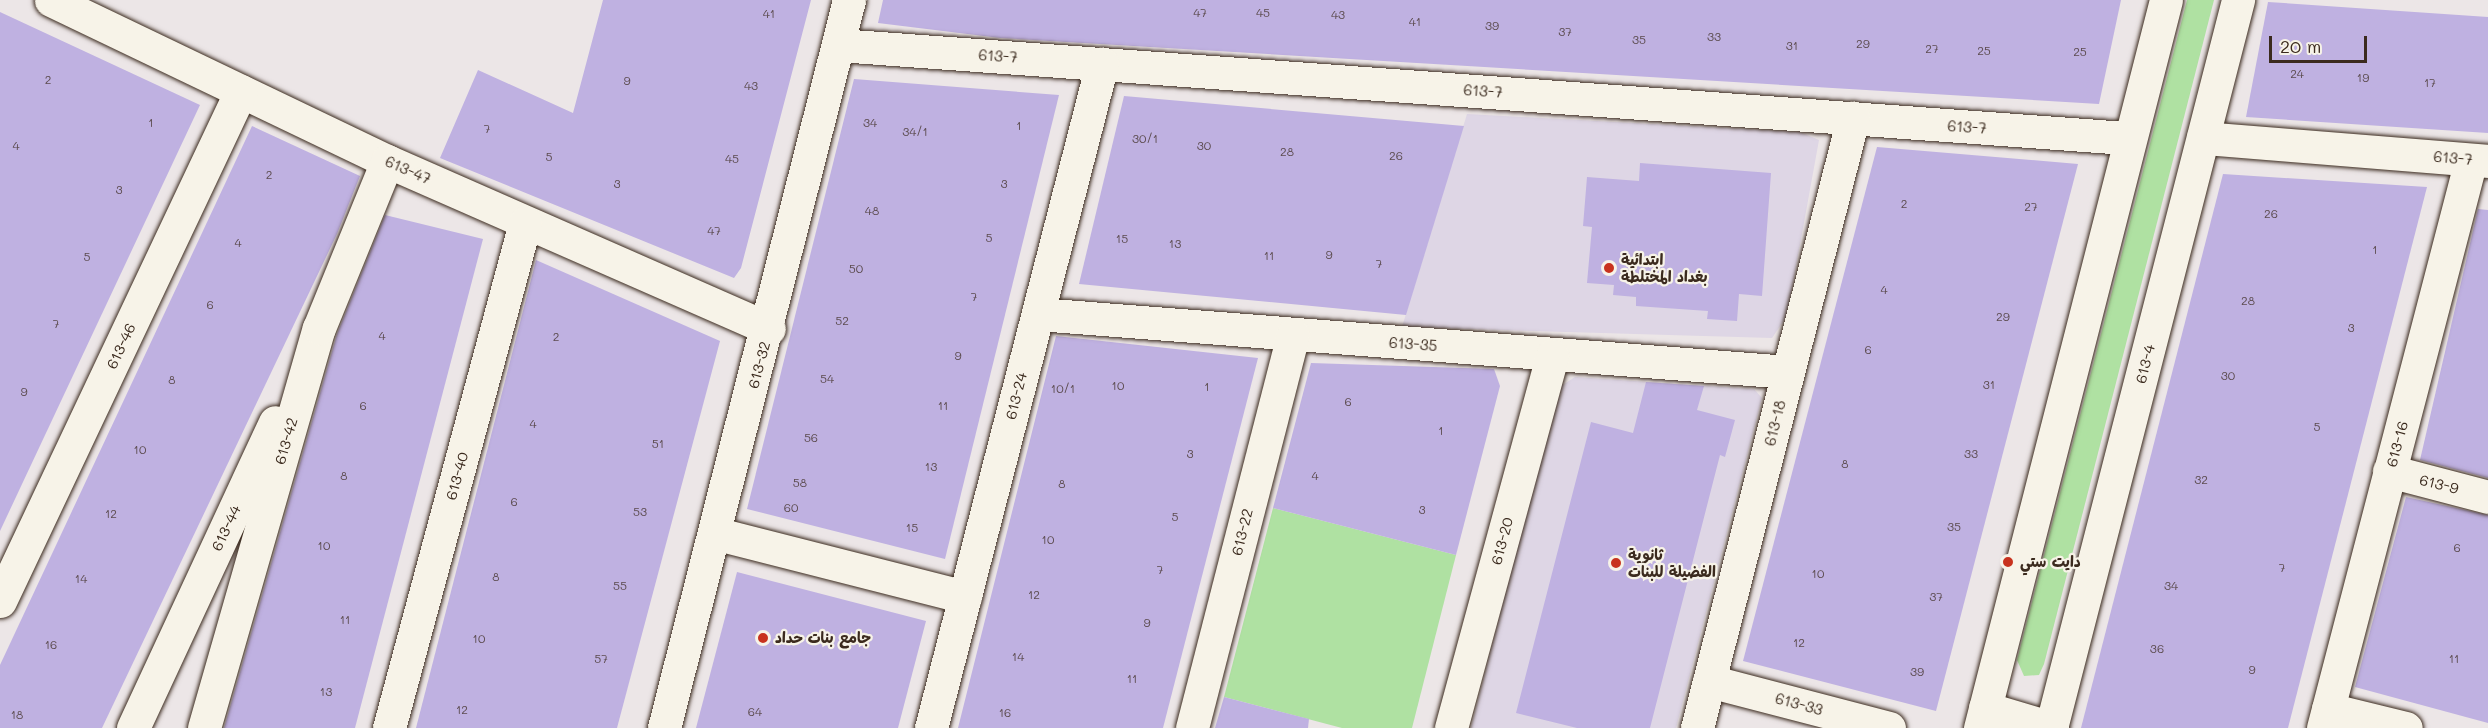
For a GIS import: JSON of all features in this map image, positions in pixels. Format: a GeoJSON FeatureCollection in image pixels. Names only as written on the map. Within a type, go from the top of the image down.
{"type":"FeatureCollection","features":[{"type":"Feature","properties":{"kind":"street","name":"613-47"},"geometry":{"type":"LineString","coordinates":[[51,0],[387,161],[769,329]]}},
{"type":"Feature","properties":{"kind":"street","name":"613-32"},"geometry":{"type":"LineString","coordinates":[[664,728],[769,329],[849,0]]}},
{"type":"Feature","properties":{"kind":"street"},"geometry":{"type":"LineString","coordinates":[[2051,728],[1982,718],[2127,138],[2166,0]]}},
{"type":"Feature","properties":{"kind":"street","name":"613-4"},"geometry":{"type":"LineString","coordinates":[[2051,728],[2238,0]]}},
{"type":"Feature","properties":{"kind":"street","name":"613-7"},"geometry":{"type":"LineString","coordinates":[[838,45],[2127,138]]}},
{"type":"Feature","properties":{"kind":"street","name":"613-24"},"geometry":{"type":"LineString","coordinates":[[931,728],[1102,64]]}},
{"type":"Feature","properties":{"kind":"street","name":"613-46"},"geometry":{"type":"LineString","coordinates":[[0,601],[242,91]]}},
{"type":"Feature","properties":{"kind":"street","name":"613-18"},"geometry":{"type":"LineString","coordinates":[[1697,728],[1853,118]]}},
{"type":"Feature","properties":{"kind":"street","name":"613-7"},"geometry":{"type":"LineString","coordinates":[[2203,138],[2480,160]]}},
{"type":"Feature","properties":{"kind":"street","name":"613-16"},"geometry":{"type":"LineString","coordinates":[[2325,718],[2390,471],[2480,160]]}},
{"type":"Feature","properties":{"kind":"street","name":"613-42"},"geometry":{"type":"LineString","coordinates":[[204,728],[319,328],[387,161]]}},
{"type":"Feature","properties":{"kind":"street","name":"613-40"},"geometry":{"type":"LineString","coordinates":[[389,728],[525,223]]}},
{"type":"Feature","properties":{"kind":"street","name":"613-35"},"geometry":{"type":"LineString","coordinates":[[1038,314],[1788,372]]}},
{"type":"Feature","properties":{"kind":"street","name":"613-44"},"geometry":{"type":"LineString","coordinates":[[133,728],[319,328]]}},
{"type":"Feature","properties":{"kind":"street","name":"613-22"},"geometry":{"type":"LineString","coordinates":[[1192,728],[1293,335]]}},
{"type":"Feature","properties":{"kind":"street","name":"613-20"},"geometry":{"type":"LineString","coordinates":[[1451,728],[1552,355]]}},
{"type":"Feature","properties":{"kind":"street","name":"613-9"},"geometry":{"type":"LineString","coordinates":[[2390,471],[2488,496]]}},
{"type":"Feature","properties":{"kind":"street"},"geometry":{"type":"LineString","coordinates":[[714,533],[965,597]]}},
{"type":"Feature","properties":{"kind":"street","name":"613-33"},"geometry":{"type":"LineString","coordinates":[[1709,681],[1889,728]]}},
{"type":"Feature","properties":{"kind":"street"},"geometry":{"type":"LineString","coordinates":[[2325,718],[2406,728]]}},
{"type":"Feature","properties":{"kind":"shaded area","name":"ابتدائية بغداد المختلطة"},"geometry":{"type":"Polygon","coordinates":[[[1467,114],[1800,132],[1819,140],[1787,316],[1772,338],[1402,327],[1467,114]]]}},
{"type":"Feature","properties":{"kind":"shaded area","name":"ثانوية الفضيلة للبنات"},"geometry":{"type":"Polygon","coordinates":[[[1575,377],[1754,389],[1762,398],[1676,728],[1471,728],[1558,388],[1575,377]]]}},
{"type":"Feature","properties":{"kind":"green space"},"geometry":{"type":"Polygon","coordinates":[[[2187,0],[2214,0],[2044,664],[2039,675],[2024,676],[2017,660],[2187,0]]]}},
{"type":"Feature","properties":{"kind":"green space"},"geometry":{"type":"Polygon","coordinates":[[[1273,508],[1456,555],[1412,728],[1342,728],[1224,697],[1273,508]]]}},
{"type":"Feature","properties":{"kind":"building"},"geometry":{"type":"Polygon","coordinates":[[[603,0],[811,0],[741,268],[734,278],[440,158],[478,70],[573,113],[603,0]]]}},
{"type":"Feature","properties":{"kind":"building"},"geometry":{"type":"Polygon","coordinates":[[[883,0],[2121,0],[2099,104],[1000,38],[878,23],[883,0]]]}},
{"type":"Feature","properties":{"kind":"building"},"geometry":{"type":"Polygon","coordinates":[[[2268,2],[2488,17],[2488,133],[2246,117],[2268,2]]]}},
{"type":"Feature","properties":{"kind":"building"},"geometry":{"type":"Polygon","coordinates":[[[0,12],[200,105],[0,531],[0,12]]]}},
{"type":"Feature","properties":{"kind":"building"},"geometry":{"type":"Polygon","coordinates":[[[854,79],[1059,95],[945,559],[747,509],[854,79]]]}},
{"type":"Feature","properties":{"kind":"building"},"geometry":{"type":"Polygon","coordinates":[[[1124,96],[1464,126],[1406,315],[1079,284],[1124,96]]]}},
{"type":"Feature","properties":{"kind":"building"},"geometry":{"type":"Polygon","coordinates":[[[252,126],[360,176],[337,234],[102,728],[0,728],[0,665],[252,126]]]}},
{"type":"Feature","properties":{"kind":"building"},"geometry":{"type":"Polygon","coordinates":[[[1877,147],[2078,164],[1936,711],[1743,661],[1877,147]]]}},
{"type":"Feature","properties":{"kind":"building"},"geometry":{"type":"Polygon","coordinates":[[[1640,163],[1771,173],[1762,296],[1739,294],[1737,321],[1707,319],[1708,311],[1636,306],[1636,297],[1613,295],[1614,285],[1587,283],[1592,227],[1583,226],[1587,177],[1639,181],[1640,163]]]}},
{"type":"Feature","properties":{"kind":"building"},"geometry":{"type":"Polygon","coordinates":[[[2223,174],[2427,187],[2288,728],[2081,728],[2223,174]]]}},
{"type":"Feature","properties":{"kind":"building"},"geometry":{"type":"Polygon","coordinates":[[[2478,209],[2488,210],[2488,478],[2420,460],[2478,209]]]}},
{"type":"Feature","properties":{"kind":"building"},"geometry":{"type":"Polygon","coordinates":[[[385,215],[483,239],[355,728],[224,728],[337,334],[385,215]]]}},
{"type":"Feature","properties":{"kind":"building"},"geometry":{"type":"Polygon","coordinates":[[[536,260],[720,341],[617,728],[416,728],[536,260]]]}},
{"type":"Feature","properties":{"kind":"building"},"geometry":{"type":"Polygon","coordinates":[[[1056,336],[1258,358],[1163,728],[958,728],[1056,336]]]}},
{"type":"Feature","properties":{"kind":"building"},"geometry":{"type":"Polygon","coordinates":[[[1311,363],[1494,369],[1500,386],[1456,555],[1273,508],[1311,363]]]}},
{"type":"Feature","properties":{"kind":"building","name":"ثانوية الفضيلة للبنات"},"geometry":{"type":"Polygon","coordinates":[[[1646,382],[1704,386],[1697,410],[1735,420],[1725,457],[1720,455],[1650,728],[1577,728],[1516,713],[1591,422],[1633,433],[1646,382]]]}},
{"type":"Feature","properties":{"kind":"building"},"geometry":{"type":"Polygon","coordinates":[[[2406,497],[2488,515],[2488,723],[2355,687],[2406,497]]]}},
{"type":"Feature","properties":{"kind":"building"},"geometry":{"type":"Polygon","coordinates":[[[737,572],[926,621],[898,728],[696,728],[737,572]]]}},
{"type":"Feature","properties":{"kind":"building"},"geometry":{"type":"Polygon","coordinates":[[[1224,697],[1309,719],[1308,728],[1215,728],[1224,697]]]}},
{"type":"Feature","properties":{"kind":"place","name":"ابتدائية بغداد المختلطة"},"geometry":{"type":"Point","coordinates":[1609,268]}},
{"type":"Feature","properties":{"kind":"place","name":"دايت ستي"},"geometry":{"type":"Point","coordinates":[2008,562]}},
{"type":"Feature","properties":{"kind":"place","name":"ثانوية الفضيلة للبنات"},"geometry":{"type":"Point","coordinates":[1616,563]}},
{"type":"Feature","properties":{"kind":"place","name":"جامع بنات حداد"},"geometry":{"type":"Point","coordinates":[763,638]}}]}
